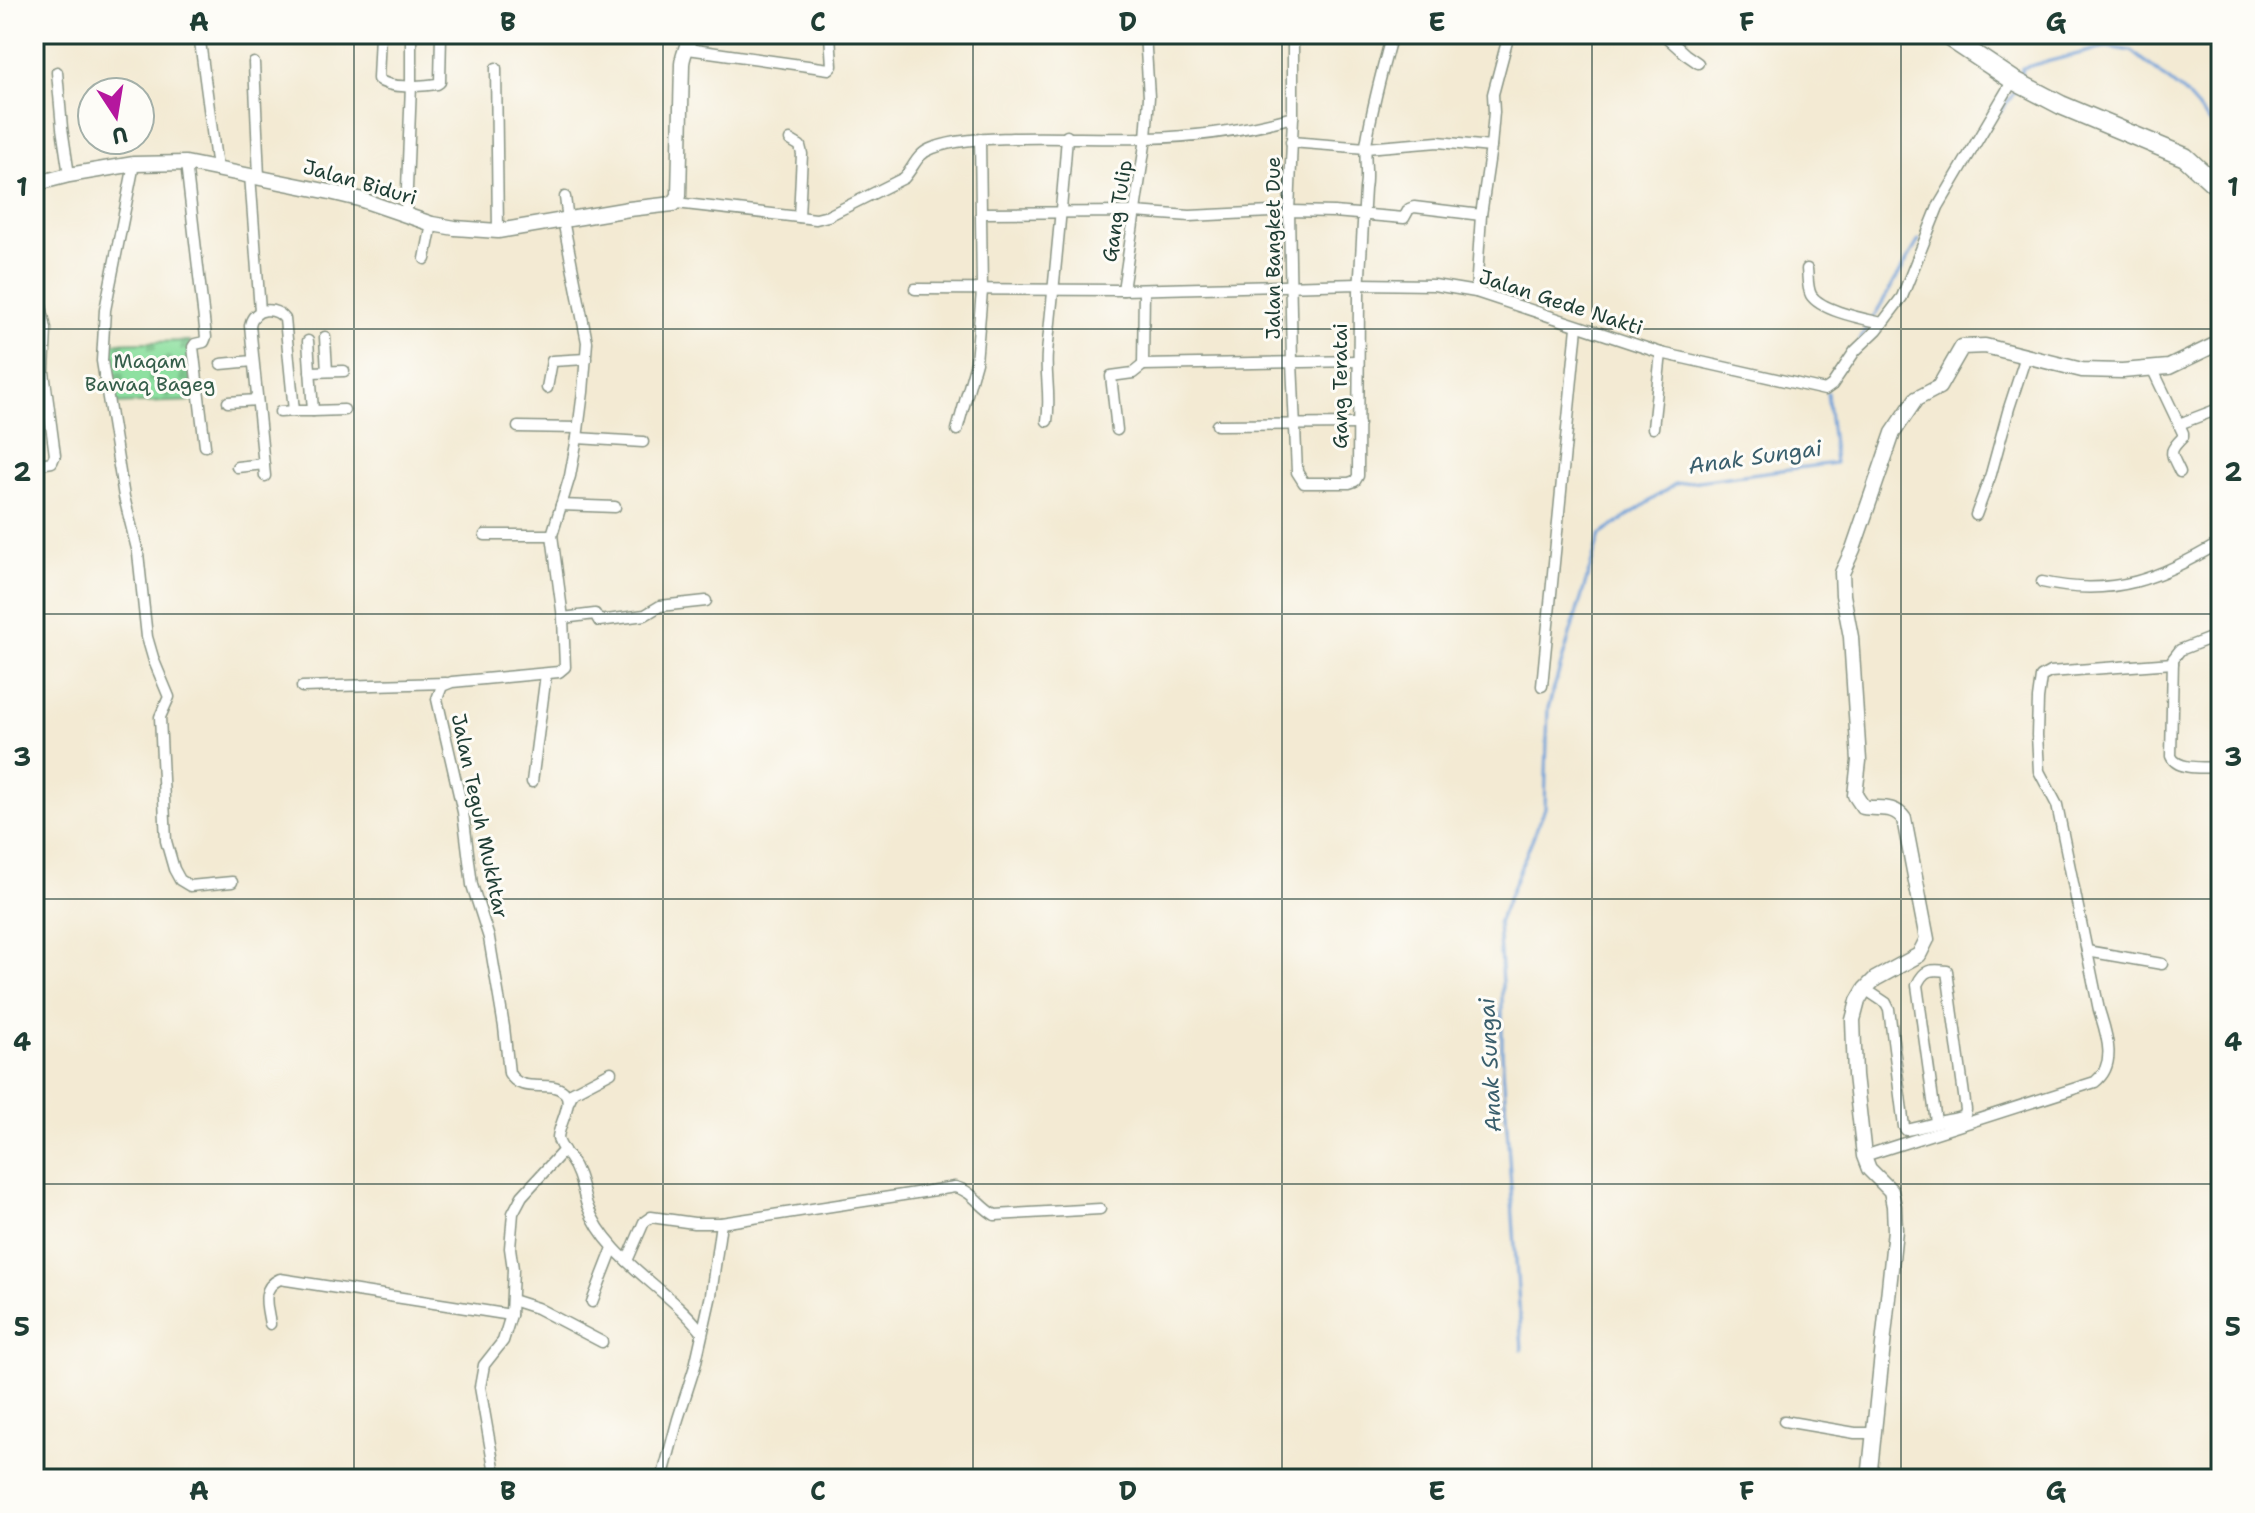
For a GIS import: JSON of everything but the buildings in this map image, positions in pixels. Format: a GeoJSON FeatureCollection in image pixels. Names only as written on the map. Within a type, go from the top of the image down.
{"type":"FeatureCollection","features":[{"type":"Feature","properties":{"kind":"highway"},"geometry":{"type":"LineString","coordinates":[[1944,34],[2019,83],[2070,109],[2185,157],[2221,190]]}},
{"type":"Feature","properties":{"kind":"street"},"geometry":{"type":"LineString","coordinates":[[199,34],[217,168]]}},
{"type":"Feature","properties":{"kind":"street"},"geometry":{"type":"LineString","coordinates":[[380,34],[378,79],[384,84],[411,85],[439,83],[441,34]]}},
{"type":"Feature","properties":{"kind":"street"},"geometry":{"type":"LineString","coordinates":[[406,214],[411,34]]}},
{"type":"Feature","properties":{"kind":"street"},"geometry":{"type":"LineString","coordinates":[[830,34],[832,66],[829,69],[688,42],[682,64],[679,196],[676,203],[816,219],[904,178],[917,158],[929,150],[980,139],[1067,136],[1146,138],[1220,132],[1293,117]]}},
{"type":"Feature","properties":{"kind":"street","name":"Gang Tulip"},"geometry":{"type":"LineString","coordinates":[[1123,290],[1146,138],[1149,97],[1145,34]]}},
{"type":"Feature","properties":{"kind":"street","name":"Jalan Bangket Due"},"geometry":{"type":"LineString","coordinates":[[1293,34],[1289,211],[1296,461]]}},
{"type":"Feature","properties":{"kind":"street","name":"Gang Teratai"},"geometry":{"type":"LineString","coordinates":[[1296,461],[1298,476],[1304,483],[1349,483],[1358,476],[1359,284],[1366,148],[1392,34]]}},
{"type":"Feature","properties":{"kind":"street"},"geometry":{"type":"LineString","coordinates":[[1476,292],[1481,215],[1491,147],[1493,94],[1509,34]]}},
{"type":"Feature","properties":{"kind":"street"},"geometry":{"type":"LineString","coordinates":[[1663,34],[1698,63]]}},
{"type":"Feature","properties":{"kind":"street"},"geometry":{"type":"LineString","coordinates":[[254,63],[254,176],[260,311]]}},
{"type":"Feature","properties":{"kind":"street"},"geometry":{"type":"LineString","coordinates":[[496,68],[498,231]]}},
{"type":"Feature","properties":{"kind":"street"},"geometry":{"type":"LineString","coordinates":[[57,72],[69,175]]}},
{"type":"Feature","properties":{"kind":"street","name":"Jalan Gede Nakti"},"geometry":{"type":"LineString","coordinates":[[915,289],[1144,290],[1291,285],[1434,285],[1476,292],[1661,353],[1826,389],[1876,321],[1902,297],[1938,207],[2019,83]]}},
{"type":"Feature","properties":{"kind":"street"},"geometry":{"type":"LineString","coordinates":[[1047,421],[1050,401],[1046,358],[1067,136]]}},
{"type":"Feature","properties":{"kind":"street"},"geometry":{"type":"LineString","coordinates":[[957,430],[976,362],[982,291],[980,139]]}},
{"type":"Feature","properties":{"kind":"street"},"geometry":{"type":"LineString","coordinates":[[790,140],[800,146],[802,154],[799,217]]}},
{"type":"Feature","properties":{"kind":"street"},"geometry":{"type":"LineString","coordinates":[[1291,142],[1366,148],[1438,142],[1491,147]]}},
{"type":"Feature","properties":{"kind":"street"},"geometry":{"type":"LineString","coordinates":[[186,163],[206,337],[204,342],[193,347],[205,446]]}},
{"type":"Feature","properties":{"kind":"street","name":"Jalan Biduri"},"geometry":{"type":"LineString","coordinates":[[34,184],[134,164],[186,163],[345,195],[432,224],[498,231],[676,203]]}},
{"type":"Feature","properties":{"kind":"street"},"geometry":{"type":"LineString","coordinates":[[134,164],[105,310],[102,361],[124,497],[138,553],[147,637],[169,697],[160,717],[166,841],[174,869],[184,884],[232,882]]}},
{"type":"Feature","properties":{"kind":"street"},"geometry":{"type":"LineString","coordinates":[[302,687],[446,683],[546,674],[559,672],[565,667],[563,618],[552,535],[570,476],[586,359],[586,334],[566,220],[565,197]]}},
{"type":"Feature","properties":{"kind":"street"},"geometry":{"type":"LineString","coordinates":[[983,213],[1135,212],[1190,216],[1289,211],[1404,218],[1414,207],[1481,215]]}},
{"type":"Feature","properties":{"kind":"street"},"geometry":{"type":"LineString","coordinates":[[425,259],[432,224]]}},
{"type":"Feature","properties":{"kind":"street"},"geometry":{"type":"LineString","coordinates":[[1807,269],[1810,290],[1818,302],[1876,321]]}},
{"type":"Feature","properties":{"kind":"street"},"geometry":{"type":"LineString","coordinates":[[34,273],[46,329],[39,373],[55,455],[52,462],[34,465]]}},
{"type":"Feature","properties":{"kind":"street"},"geometry":{"type":"LineString","coordinates":[[1143,365],[1144,290]]}},
{"type":"Feature","properties":{"kind":"street"},"geometry":{"type":"LineString","coordinates":[[265,476],[250,321],[260,311],[273,310],[285,319],[294,411]]}},
{"type":"Feature","properties":{"kind":"street"},"geometry":{"type":"LineString","coordinates":[[1542,686],[1577,327]]}},
{"type":"Feature","properties":{"kind":"street"},"geometry":{"type":"LineString","coordinates":[[325,337],[327,371]]}},
{"type":"Feature","properties":{"kind":"street"},"geometry":{"type":"LineString","coordinates":[[308,341],[313,411]]}},
{"type":"Feature","properties":{"kind":"street"},"geometry":{"type":"LineString","coordinates":[[1869,1479],[1895,1230],[1891,1191],[1869,1169],[1864,1156],[1855,1075],[1853,1020],[1855,1007],[1865,989],[1875,979],[1919,955],[1927,939],[1904,819],[1899,812],[1890,809],[1863,807],[1855,795],[1859,761],[1851,637],[1842,573],[1889,444],[1914,401],[1939,387],[1962,347],[1985,346],[2082,370],[2109,372],[2169,367],[2221,342]]}},
{"type":"Feature","properties":{"kind":"street"},"geometry":{"type":"LineString","coordinates":[[1653,428],[1661,353]]}},
{"type":"Feature","properties":{"kind":"street"},"geometry":{"type":"LineString","coordinates":[[1976,515],[2026,356]]}},
{"type":"Feature","properties":{"kind":"street"},"geometry":{"type":"LineString","coordinates":[[547,388],[552,361],[586,359]]}},
{"type":"Feature","properties":{"kind":"street"},"geometry":{"type":"LineString","coordinates":[[221,364],[253,361]]}},
{"type":"Feature","properties":{"kind":"street"},"geometry":{"type":"LineString","coordinates":[[1117,430],[1111,376],[1133,373],[1143,365],[1358,361]]}},
{"type":"Feature","properties":{"kind":"street"},"geometry":{"type":"LineString","coordinates":[[2153,370],[2183,437],[2171,451],[2180,472]]}},
{"type":"Feature","properties":{"kind":"street"},"geometry":{"type":"LineString","coordinates":[[310,372],[344,371]]}},
{"type":"Feature","properties":{"kind":"street"},"geometry":{"type":"LineString","coordinates":[[228,402],[257,400]]}},
{"type":"Feature","properties":{"kind":"street"},"geometry":{"type":"LineString","coordinates":[[280,412],[344,410]]}},
{"type":"Feature","properties":{"kind":"street"},"geometry":{"type":"LineString","coordinates":[[2179,424],[2213,411],[2221,423]]}},
{"type":"Feature","properties":{"kind":"street"},"geometry":{"type":"LineString","coordinates":[[1217,425],[1359,424]]}},
{"type":"Feature","properties":{"kind":"street"},"geometry":{"type":"LineString","coordinates":[[518,427],[643,442]]}},
{"type":"Feature","properties":{"kind":"street"},"geometry":{"type":"LineString","coordinates":[[237,467],[264,464]]}},
{"type":"Feature","properties":{"kind":"street"},"geometry":{"type":"LineString","coordinates":[[561,505],[615,507]]}},
{"type":"Feature","properties":{"kind":"street"},"geometry":{"type":"LineString","coordinates":[[485,535],[552,535]]}},
{"type":"Feature","properties":{"kind":"street"},"geometry":{"type":"LineString","coordinates":[[2042,582],[2084,588],[2126,584],[2182,565],[2221,542]]}},
{"type":"Feature","properties":{"kind":"street"},"geometry":{"type":"LineString","coordinates":[[563,618],[595,614],[599,621],[645,615],[660,606],[706,601]]}},
{"type":"Feature","properties":{"kind":"street"},"geometry":{"type":"LineString","coordinates":[[2221,634],[2180,650],[2175,655],[2172,760],[2178,765],[2221,767]]}},
{"type":"Feature","properties":{"kind":"street"},"geometry":{"type":"LineString","coordinates":[[1864,1156],[2099,1080],[2106,1065],[2109,1044],[2099,1010],[2057,805],[2039,771],[2037,717],[2041,677],[2050,672],[2173,663]]}},
{"type":"Feature","properties":{"kind":"street"},"geometry":{"type":"LineString","coordinates":[[532,782],[546,674]]}},
{"type":"Feature","properties":{"kind":"street","name":"Jalan Teguh Mukhtar"},"geometry":{"type":"LineString","coordinates":[[446,683],[437,699],[463,812],[472,885],[489,938],[509,1073],[520,1084],[564,1091],[569,1101]]}},
{"type":"Feature","properties":{"kind":"street"},"geometry":{"type":"LineString","coordinates":[[2087,951],[2162,964]]}},
{"type":"Feature","properties":{"kind":"street"},"geometry":{"type":"LineString","coordinates":[[1865,989],[1886,1003],[1889,1009],[1904,1127],[1906,1130],[1931,1126],[1936,1122],[1956,1120],[1965,1115],[1966,1110],[1947,971],[1932,969],[1921,976],[1917,985],[1936,1122]]}},
{"type":"Feature","properties":{"kind":"street"},"geometry":{"type":"LineString","coordinates":[[611,1072],[573,1092],[559,1131],[562,1147],[571,1160],[591,1213],[605,1238],[672,1299],[701,1331]]}},
{"type":"Feature","properties":{"kind":"street"},"geometry":{"type":"LineString","coordinates":[[496,1479],[480,1380],[484,1365],[503,1341],[511,1315],[513,1213],[522,1196],[562,1147]]}},
{"type":"Feature","properties":{"kind":"street"},"geometry":{"type":"LineString","coordinates":[[627,1261],[647,1218],[721,1223],[955,1187],[966,1190],[995,1215],[1100,1209]]}},
{"type":"Feature","properties":{"kind":"street"},"geometry":{"type":"LineString","coordinates":[[662,1479],[695,1366],[711,1295],[721,1223]]}},
{"type":"Feature","properties":{"kind":"street"},"geometry":{"type":"LineString","coordinates":[[592,1302],[613,1248]]}},
{"type":"Feature","properties":{"kind":"street"},"geometry":{"type":"LineString","coordinates":[[270,1324],[266,1291],[280,1279],[511,1315]]}},
{"type":"Feature","properties":{"kind":"street"},"geometry":{"type":"LineString","coordinates":[[512,1300],[537,1308],[602,1342]]}},
{"type":"Feature","properties":{"kind":"street"},"geometry":{"type":"LineString","coordinates":[[1784,1421],[1855,1433],[1874,1433]]}},
{"type":"Feature","properties":{"kind":"green space","name":"Maqam Bawaq Bageg"},"geometry":{"type":"Polygon","coordinates":[[[190,341],[191,401],[110,404],[108,343],[190,341]]]}},
{"type":"Feature","properties":{"kind":"waterway","name":"Anak Sungai"},"geometry":{"type":"LineString","coordinates":[[2020,78],[2022,68],[2106,47],[2132,51],[2184,93],[2221,135]]}},
{"type":"Feature","properties":{"kind":"waterway","name":"Anak Sungai"},"geometry":{"type":"LineString","coordinates":[[2000,112],[2017,89]]}},
{"type":"Feature","properties":{"kind":"waterway","name":"Anak Sungai"},"geometry":{"type":"LineString","coordinates":[[1860,340],[1919,240]]}},
{"type":"Feature","properties":{"kind":"waterway","name":"Anak Sungai"},"geometry":{"type":"LineString","coordinates":[[1522,1350],[1502,1053],[1498,923],[1545,808],[1548,708],[1600,535],[1675,484],[1835,463],[1827,392]]}}]}
